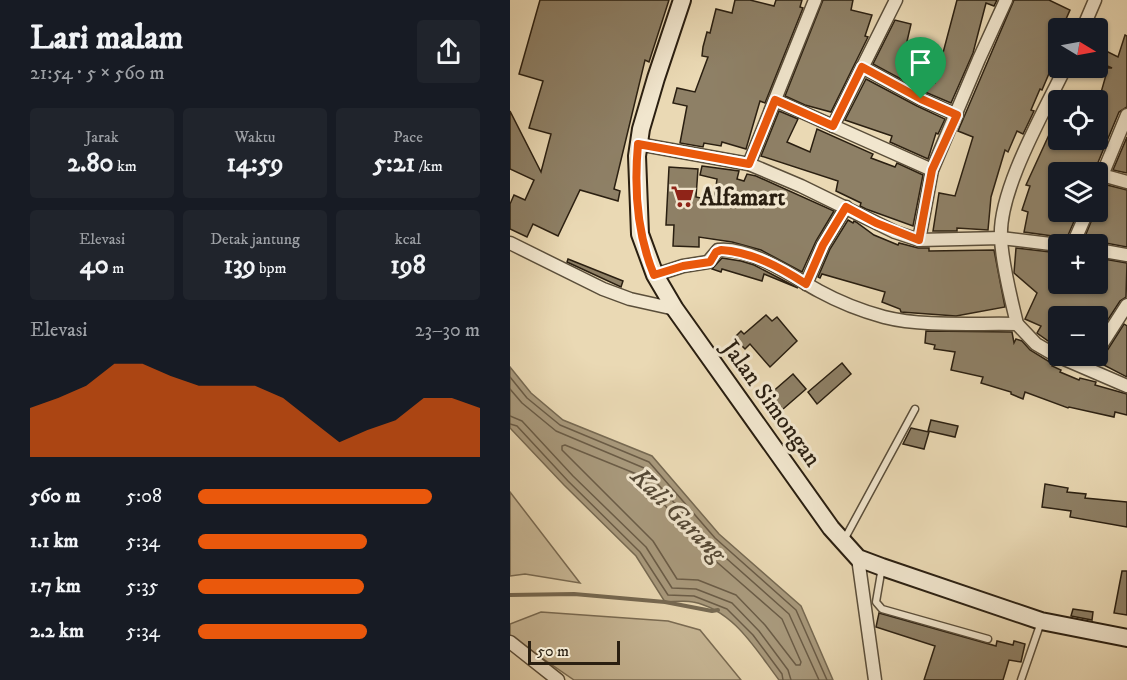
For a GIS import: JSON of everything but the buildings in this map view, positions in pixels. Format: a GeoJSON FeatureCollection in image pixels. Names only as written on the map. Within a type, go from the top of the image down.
{"type":"FeatureCollection","features":[{"type":"Feature","properties":{"kind":"main road","name":"Jalan Simongan"},"geometry":{"type":"LineString","coordinates":[[682,0],[656,78],[638,144],[637,169],[640,234],[654,275],[675,309],[831,528],[858,558],[1041,621],[1127,638]]}},
{"type":"Feature","properties":{"kind":"street"},"geometry":{"type":"LineString","coordinates":[[749,164],[815,0]]}},
{"type":"Feature","properties":{"kind":"street"},"geometry":{"type":"LineString","coordinates":[[833,126],[896,0]]}},
{"type":"Feature","properties":{"kind":"street"},"geometry":{"type":"LineString","coordinates":[[919,240],[932,170],[1006,0]]}},
{"type":"Feature","properties":{"kind":"street"},"geometry":{"type":"LineString","coordinates":[[1087,18],[1095,0]]}},
{"type":"Feature","properties":{"kind":"street"},"geometry":{"type":"LineString","coordinates":[[862,67],[921,99],[957,115]]}},
{"type":"Feature","properties":{"kind":"street"},"geometry":{"type":"LineString","coordinates":[[1060,78],[1004,203],[1001,238],[1017,324],[1036,344],[1054,356],[1127,386]]}},
{"type":"Feature","properties":{"kind":"street"},"geometry":{"type":"LineString","coordinates":[[775,100],[932,170]]}},
{"type":"Feature","properties":{"kind":"street"},"geometry":{"type":"LineString","coordinates":[[1107,162],[1127,115]]}},
{"type":"Feature","properties":{"kind":"street"},"geometry":{"type":"LineString","coordinates":[[638,144],[749,164],[846,207],[876,223],[919,240],[1001,238],[1048,244]]}},
{"type":"Feature","properties":{"kind":"street"},"geometry":{"type":"LineString","coordinates":[[1108,181],[1127,182]]}},
{"type":"Feature","properties":{"kind":"street"},"geometry":{"type":"LineString","coordinates":[[806,284],[823,245],[846,207]]}},
{"type":"Feature","properties":{"kind":"street"},"geometry":{"type":"LineString","coordinates":[[510,243],[603,289],[630,299],[675,309]]}},
{"type":"Feature","properties":{"kind":"street"},"geometry":{"type":"LineString","coordinates":[[654,275],[683,266],[710,262],[716,252],[721,250],[755,257],[783,269],[806,284],[840,301],[886,318],[1017,324]]}},
{"type":"Feature","properties":{"kind":"street"},"geometry":{"type":"LineString","coordinates":[[1108,252],[1127,255]]}},
{"type":"Feature","properties":{"kind":"street"},"geometry":{"type":"LineString","coordinates":[[1108,334],[1127,305]]}},
{"type":"Feature","properties":{"kind":"street"},"geometry":{"type":"LineString","coordinates":[[858,558],[875,680]]}},
{"type":"Feature","properties":{"kind":"street"},"geometry":{"type":"LineString","coordinates":[[511,645],[558,680]]}},
{"type":"Feature","properties":{"kind":"lane"},"geometry":{"type":"LineString","coordinates":[[844,541],[915,409]]}},
{"type":"Feature","properties":{"kind":"lane"},"geometry":{"type":"LineString","coordinates":[[882,567],[876,602],[882,609],[988,639]]}},
{"type":"Feature","properties":{"kind":"lane"},"geometry":{"type":"LineString","coordinates":[[1021,680],[1041,621]]}},
{"type":"Feature","properties":{"kind":"shaded area"},"geometry":{"type":"Polygon","coordinates":[[[510,492],[580,583],[525,574],[510,576],[510,492]]]}},
{"type":"Feature","properties":{"kind":"shaded area"},"geometry":{"type":"Polygon","coordinates":[[[541,612],[668,621],[700,630],[741,680],[574,680],[510,636],[510,624],[541,612]]]}},
{"type":"Feature","properties":{"kind":"water","name":"Kali Garang"},"geometry":{"type":"Polygon","coordinates":[[[510,367],[531,393],[563,420],[652,456],[719,534],[801,606],[833,680],[779,680],[743,633],[720,613],[708,606],[693,602],[665,602],[636,556],[510,428],[510,367]]]}},
{"type":"Feature","properties":{"kind":"waterway"},"geometry":{"type":"LineString","coordinates":[[510,595],[574,594],[665,602],[712,611],[718,610]]}},
{"type":"Feature","properties":{"kind":"place","name":"Alfamart"},"geometry":{"type":"Point","coordinates":[682,197]}},
{"type":"Feature","properties":{"kind":"route"},"geometry":{"type":"LineString","coordinates":[[862,67],[921,99],[957,115],[932,170],[919,240],[895,232],[846,207],[823,245],[806,284],[783,269],[755,257],[726,250],[716,252],[710,262],[683,266],[654,275],[640,234],[638,144],[749,164],[775,100],[833,126],[862,67]]}}]}
